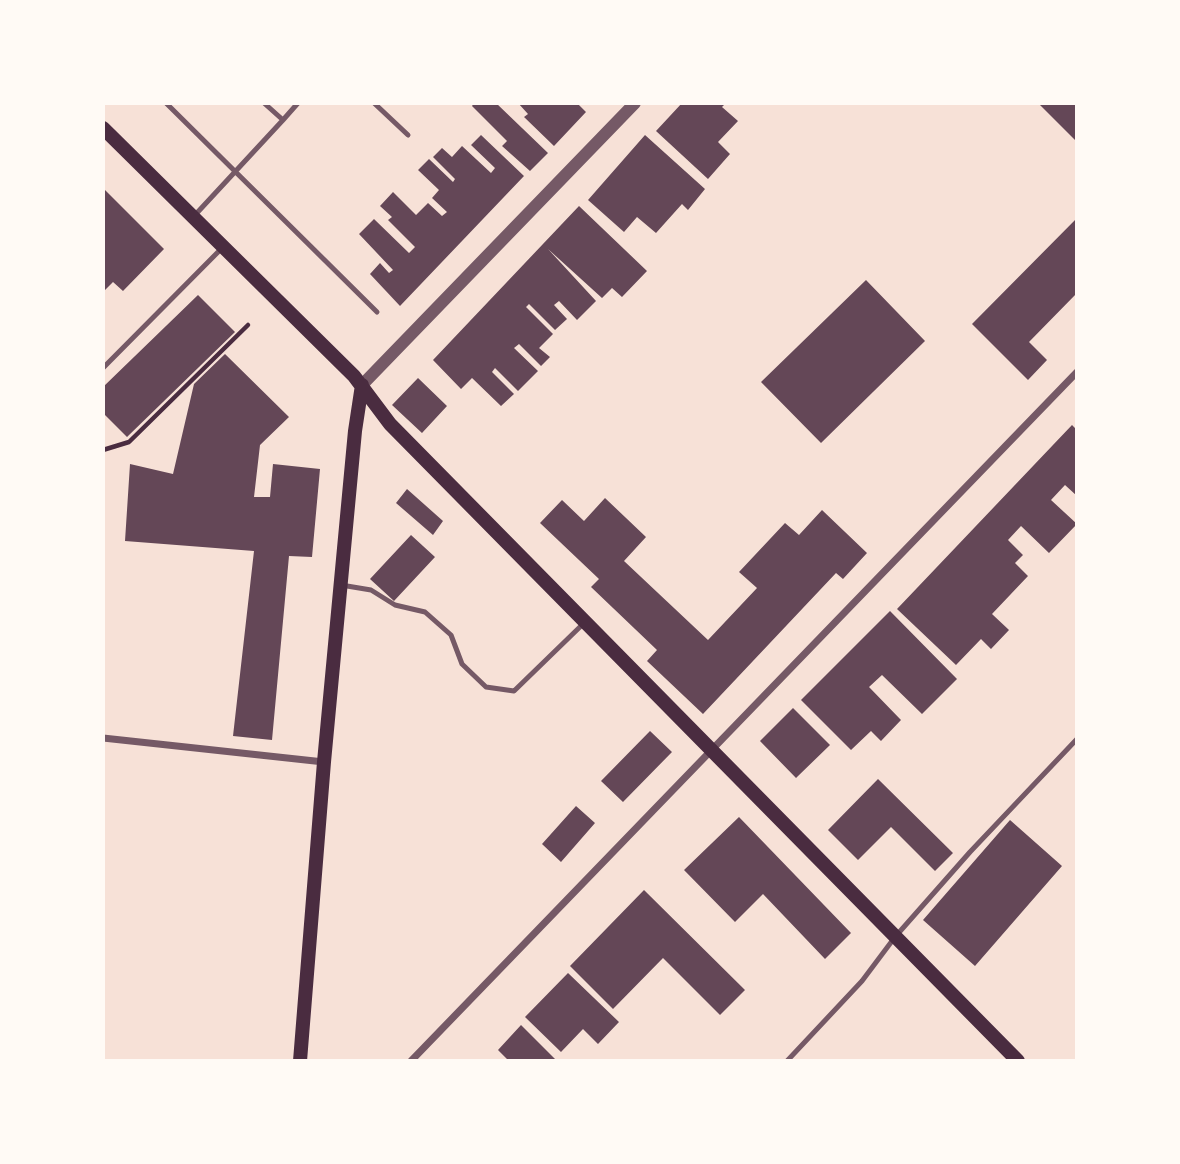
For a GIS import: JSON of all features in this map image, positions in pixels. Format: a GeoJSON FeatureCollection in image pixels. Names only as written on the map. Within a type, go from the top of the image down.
{"type":"FeatureCollection","features":[{"type":"Feature","properties":{"kind":"main road"},"geometry":{"type":"LineString","coordinates":[[103,128],[362,385],[390,424],[1018,1061]]}},
{"type":"Feature","properties":{"kind":"main road"},"geometry":{"type":"LineString","coordinates":[[300,1061],[340,585],[362,385]]}},
{"type":"Feature","properties":{"kind":"street"},"geometry":{"type":"LineString","coordinates":[[362,385],[635,103]]}},
{"type":"Feature","properties":{"kind":"street"},"geometry":{"type":"LineString","coordinates":[[411,1061],[1077,372]]}},
{"type":"Feature","properties":{"kind":"street"},"geometry":{"type":"LineString","coordinates":[[103,738],[324,762]]}},
{"type":"Feature","properties":{"kind":"lane"},"geometry":{"type":"LineString","coordinates":[[166,103],[377,312]]}},
{"type":"Feature","properties":{"kind":"lane"},"geometry":{"type":"LineString","coordinates":[[264,103],[283,120]]}},
{"type":"Feature","properties":{"kind":"lane"},"geometry":{"type":"LineString","coordinates":[[193,218],[298,103]]}},
{"type":"Feature","properties":{"kind":"lane"},"geometry":{"type":"LineString","coordinates":[[374,103],[408,135]]}},
{"type":"Feature","properties":{"kind":"lane"},"geometry":{"type":"LineString","coordinates":[[103,368],[223,247]]}},
{"type":"Feature","properties":{"kind":"lane"},"geometry":{"type":"LineString","coordinates":[[340,585],[371,590],[395,605],[425,612],[450,635],[463,664],[486,687],[505,690],[514,691],[586,622]]}},
{"type":"Feature","properties":{"kind":"lane"},"geometry":{"type":"LineString","coordinates":[[786,1061],[862,981],[895,937],[970,852],[1077,739]]}},
{"type":"Feature","properties":{"kind":"path"},"geometry":{"type":"LineString","coordinates":[[103,450],[129,442],[248,326]]}},
{"type":"Feature","properties":{"kind":"building"},"geometry":{"type":"Polygon","coordinates":[[[474,103],[496,103],[548,153],[530,171],[502,146],[507,141],[472,106],[474,103]]]}},
{"type":"Feature","properties":{"kind":"building"},"geometry":{"type":"Polygon","coordinates":[[[518,103],[577,103],[586,112],[554,146],[524,117],[528,114],[518,103]]]}},
{"type":"Feature","properties":{"kind":"building"},"geometry":{"type":"Polygon","coordinates":[[[682,103],[726,103],[722,107],[738,121],[718,142],[730,154],[708,179],[656,131],[682,103]]]}},
{"type":"Feature","properties":{"kind":"building"},"geometry":{"type":"Polygon","coordinates":[[[1038,103],[1077,103],[1077,142],[1038,103]]]}},
{"type":"Feature","properties":{"kind":"building"},"geometry":{"type":"Polygon","coordinates":[[[481,135],[524,176],[400,306],[370,274],[380,263],[389,273],[393,270],[359,234],[374,219],[409,253],[415,247],[388,220],[392,217],[380,206],[393,192],[416,215],[428,203],[442,216],[447,212],[432,198],[439,190],[418,170],[429,159],[453,182],[455,179],[433,157],[442,148],[452,157],[462,146],[491,173],[495,168],[471,145],[481,135]]]}},
{"type":"Feature","properties":{"kind":"building"},"geometry":{"type":"Polygon","coordinates":[[[645,135],[705,189],[688,210],[682,204],[656,233],[637,217],[624,232],[588,200],[645,135]]]}},
{"type":"Feature","properties":{"kind":"building"},"geometry":{"type":"Polygon","coordinates":[[[103,188],[164,249],[123,291],[113,282],[103,292],[103,188]]]}},
{"type":"Feature","properties":{"kind":"building"},"geometry":{"type":"Polygon","coordinates":[[[579,206],[647,271],[622,297],[612,288],[602,298],[548,249],[596,301],[577,320],[559,301],[554,305],[567,319],[555,330],[529,304],[526,307],[553,334],[539,348],[550,357],[541,366],[519,344],[514,348],[538,371],[518,391],[495,368],[492,372],[514,394],[501,406],[472,378],[461,389],[433,360],[579,206]]]}},
{"type":"Feature","properties":{"kind":"building"},"geometry":{"type":"Polygon","coordinates":[[[1077,218],[1077,293],[1029,342],[1047,360],[1028,380],[972,324],[1077,218]]]}},
{"type":"Feature","properties":{"kind":"building"},"geometry":{"type":"Polygon","coordinates":[[[866,280],[925,341],[821,443],[761,382],[866,280]]]}},
{"type":"Feature","properties":{"kind":"building"},"geometry":{"type":"Polygon","coordinates":[[[198,295],[235,332],[127,437],[103,413],[103,387],[198,295]]]}},
{"type":"Feature","properties":{"kind":"building"},"geometry":{"type":"Polygon","coordinates":[[[225,354],[289,417],[260,445],[254,497],[270,497],[273,464],[320,469],[312,557],[289,556],[272,740],[233,736],[254,551],[125,541],[130,464],[173,474],[194,384],[225,354]]]}},
{"type":"Feature","properties":{"kind":"building"},"geometry":{"type":"Polygon","coordinates":[[[418,378],[447,406],[422,433],[392,405],[418,378]]]}},
{"type":"Feature","properties":{"kind":"building"},"geometry":{"type":"Polygon","coordinates":[[[1072,425],[1077,430],[1077,496],[1065,485],[1051,500],[1077,524],[1049,553],[1021,526],[1008,540],[1023,555],[1015,563],[1028,576],[992,614],[1009,630],[991,649],[981,639],[956,665],[897,609],[1072,425]]]}},
{"type":"Feature","properties":{"kind":"building"},"geometry":{"type":"Polygon","coordinates":[[[407,489],[443,521],[433,535],[396,503],[407,489]]]}},
{"type":"Feature","properties":{"kind":"building"},"geometry":{"type":"Polygon","coordinates":[[[605,498],[646,537],[624,561],[708,640],[757,588],[739,572],[785,523],[799,535],[822,510],[867,553],[843,579],[836,573],[703,714],[647,661],[657,650],[591,587],[599,579],[540,523],[562,500],[584,521],[605,498]]]}},
{"type":"Feature","properties":{"kind":"building"},"geometry":{"type":"Polygon","coordinates":[[[411,535],[435,557],[394,601],[370,579],[411,535]]]}},
{"type":"Feature","properties":{"kind":"building"},"geometry":{"type":"Polygon","coordinates":[[[890,611],[957,679],[922,714],[882,675],[869,687],[901,720],[881,741],[871,731],[851,750],[801,700],[890,611]]]}},
{"type":"Feature","properties":{"kind":"building"},"geometry":{"type":"Polygon","coordinates":[[[793,708],[830,745],[796,778],[760,741],[793,708]]]}},
{"type":"Feature","properties":{"kind":"building"},"geometry":{"type":"Polygon","coordinates":[[[650,731],[672,752],[623,802],[601,781],[650,731]]]}},
{"type":"Feature","properties":{"kind":"building"},"geometry":{"type":"Polygon","coordinates":[[[878,779],[953,853],[935,871],[891,827],[858,860],[828,830],[878,779]]]}},
{"type":"Feature","properties":{"kind":"building"},"geometry":{"type":"Polygon","coordinates":[[[576,806],[595,823],[561,862],[542,844],[576,806]]]}},
{"type":"Feature","properties":{"kind":"building"},"geometry":{"type":"Polygon","coordinates":[[[739,817],[851,933],[825,959],[763,894],[735,922],[684,870],[739,817]]]}},
{"type":"Feature","properties":{"kind":"building"},"geometry":{"type":"Polygon","coordinates":[[[1010,820],[1062,866],[975,966],[923,920],[1010,820]]]}},
{"type":"Feature","properties":{"kind":"building"},"geometry":{"type":"Polygon","coordinates":[[[644,890],[745,990],[720,1015],[663,958],[613,1009],[570,966],[644,890]]]}},
{"type":"Feature","properties":{"kind":"building"},"geometry":{"type":"Polygon","coordinates":[[[568,973],[619,1022],[598,1044],[583,1029],[561,1052],[525,1017],[568,973]]]}},
{"type":"Feature","properties":{"kind":"building"},"geometry":{"type":"Polygon","coordinates":[[[521,1025],[557,1061],[509,1061],[498,1050],[521,1025]]]}}]}
